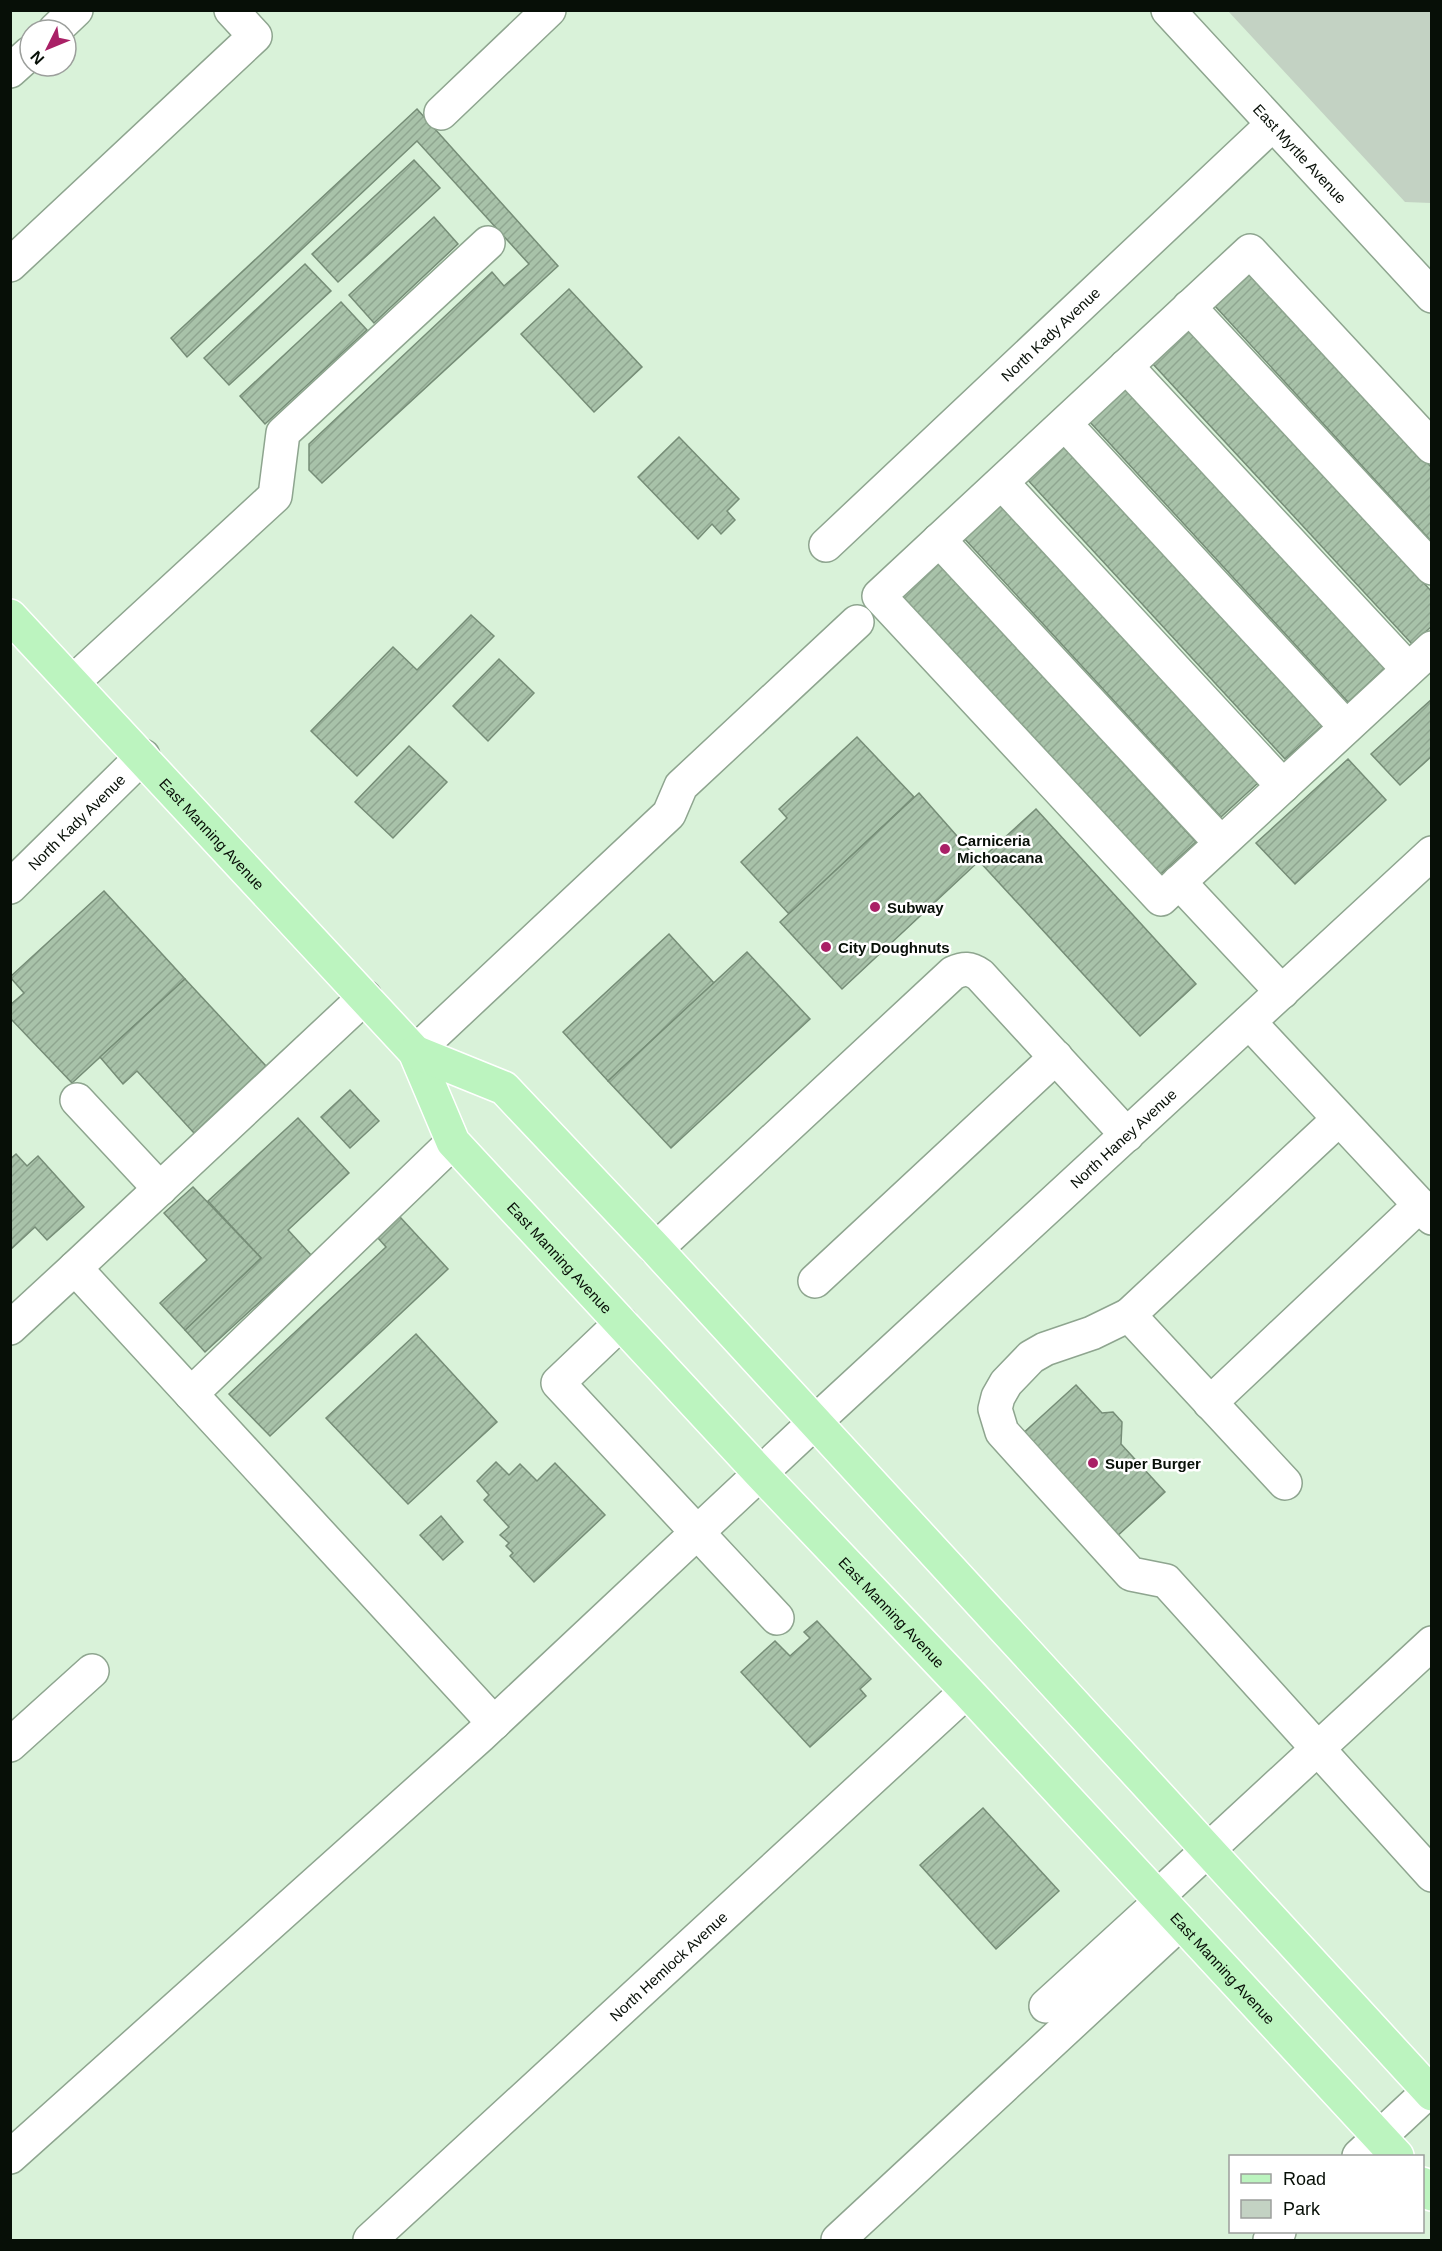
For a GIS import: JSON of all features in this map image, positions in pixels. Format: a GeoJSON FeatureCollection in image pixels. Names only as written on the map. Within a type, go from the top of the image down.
{"type":"FeatureCollection","features":[{"type":"Feature","properties":{"kind":"main road","name":"East Manning Avenue"},"geometry":{"type":"LineString","coordinates":[[10,616],[415,1052],[453,1142],[1166,1907],[1378,2150]]}},
{"type":"Feature","properties":{"kind":"main road","name":"East Manning Avenue"},"geometry":{"type":"LineString","coordinates":[[415,1052],[504,1088],[656,1249],[1430,2092]]}},
{"type":"Feature","properties":{"kind":"street"},"geometry":{"type":"LineString","coordinates":[[10,265],[255,36],[231,10]]}},
{"type":"Feature","properties":{"kind":"street"},"geometry":{"type":"LineString","coordinates":[[441,113],[549,10]]}},
{"type":"Feature","properties":{"kind":"street","name":"East Myrtle Avenue"},"geometry":{"type":"LineString","coordinates":[[1168,10],[1273,124],[1426,280]]}},
{"type":"Feature","properties":{"kind":"street","name":"North Kady Avenue"},"geometry":{"type":"LineString","coordinates":[[826,545],[1273,124]]}},
{"type":"Feature","properties":{"kind":"street"},"geometry":{"type":"LineString","coordinates":[[73,682],[275,496],[283,432],[488,243]]}},
{"type":"Feature","properties":{"kind":"street"},"geometry":{"type":"LineString","coordinates":[[1431,447],[1250,251],[879,596],[1161,899],[1431,648]]}},
{"type":"Feature","properties":{"kind":"street"},"geometry":{"type":"LineString","coordinates":[[1190,308],[1431,568]]}},
{"type":"Feature","properties":{"kind":"street"},"geometry":{"type":"LineString","coordinates":[[1126,366],[1408,669]]}},
{"type":"Feature","properties":{"kind":"street"},"geometry":{"type":"LineString","coordinates":[[1065,424],[1346,727]]}},
{"type":"Feature","properties":{"kind":"street"},"geometry":{"type":"LineString","coordinates":[[1002,483],[1283,786]]}},
{"type":"Feature","properties":{"kind":"street"},"geometry":{"type":"LineString","coordinates":[[939,540],[1221,843]]}},
{"type":"Feature","properties":{"kind":"street"},"geometry":{"type":"LineString","coordinates":[[415,1052],[669,814],[681,786],[857,622]]}},
{"type":"Feature","properties":{"kind":"street","name":"North Kady Avenue"},"geometry":{"type":"LineString","coordinates":[[10,887],[142,756]]}},
{"type":"Feature","properties":{"kind":"street","name":"North Haney Avenue"},"geometry":{"type":"LineString","coordinates":[[10,2157],[494,1723],[760,1473],[1431,853]]}},
{"type":"Feature","properties":{"kind":"street"},"geometry":{"type":"LineString","coordinates":[[1179,882],[1282,992]]}},
{"type":"Feature","properties":{"kind":"street"},"geometry":{"type":"LineString","coordinates":[[656,1249],[953,973],[962,969],[972,969],[980,975],[1127,1135]]}},
{"type":"Feature","properties":{"kind":"street"},"geometry":{"type":"LineString","coordinates":[[10,1328],[365,997]]}},
{"type":"Feature","properties":{"kind":"street"},"geometry":{"type":"LineString","coordinates":[[1210,1403],[1426,1212],[1249,1023]]}},
{"type":"Feature","properties":{"kind":"street"},"geometry":{"type":"LineString","coordinates":[[815,1281],[1056,1057]]}},
{"type":"Feature","properties":{"kind":"street"},"geometry":{"type":"LineString","coordinates":[[77,1100],[160,1189]]}},
{"type":"Feature","properties":{"kind":"street"},"geometry":{"type":"LineString","coordinates":[[1339,1119],[1130,1315],[1092,1333],[1045,1349],[1031,1357],[1006,1383],[998,1397],[995,1409],[1002,1432],[1131,1574],[1166,1581],[1431,1875]]}},
{"type":"Feature","properties":{"kind":"street"},"geometry":{"type":"LineString","coordinates":[[191,1394],[453,1142]]}},
{"type":"Feature","properties":{"kind":"street"},"geometry":{"type":"LineString","coordinates":[[75,1268],[494,1723]]}},
{"type":"Feature","properties":{"kind":"street"},"geometry":{"type":"LineString","coordinates":[[1130,1315],[1285,1483]]}},
{"type":"Feature","properties":{"kind":"street"},"geometry":{"type":"LineString","coordinates":[[621,1323],[558,1383],[777,1618]]}},
{"type":"Feature","properties":{"kind":"street"},"geometry":{"type":"LineString","coordinates":[[838,2241],[1166,1907],[1207,1851],[1431,1643]]}},
{"type":"Feature","properties":{"kind":"street"},"geometry":{"type":"LineString","coordinates":[[10,1745],[92,1671]]}},
{"type":"Feature","properties":{"kind":"street","name":"North Hemlock Avenue"},"geometry":{"type":"LineString","coordinates":[[370,2241],[967,1691]]}},
{"type":"Feature","properties":{"kind":"street"},"geometry":{"type":"LineString","coordinates":[[1046,2006],[1166,1907]]}},
{"type":"Feature","properties":{"kind":"street"},"geometry":{"type":"LineString","coordinates":[[1378,2150],[1430,2092]]}},
{"type":"Feature","properties":{"kind":"green space"},"geometry":{"type":"Polygon","coordinates":[[[1228,11],[1431,11],[1431,203],[1405,202],[1228,11]]]}},
{"type":"Feature","properties":{"kind":"building"},"geometry":{"type":"Polygon","coordinates":[[[417,109],[558,266],[322,483],[309,470],[309,444],[492,272],[504,286],[529,264],[417,141],[187,357],[171,338],[417,109]]]}},
{"type":"Feature","properties":{"kind":"building"},"geometry":{"type":"Polygon","coordinates":[[[414,160],[440,188],[338,282],[312,254],[414,160]]]}},
{"type":"Feature","properties":{"kind":"building"},"geometry":{"type":"Polygon","coordinates":[[[434,217],[458,244],[374,323],[349,295],[434,217]]]}},
{"type":"Feature","properties":{"kind":"building"},"geometry":{"type":"Polygon","coordinates":[[[305,264],[331,291],[229,385],[204,358],[305,264]]]}},
{"type":"Feature","properties":{"kind":"building"},"geometry":{"type":"Polygon","coordinates":[[[1251,273],[1432,468],[1432,542],[1215,306],[1251,273]]]}},
{"type":"Feature","properties":{"kind":"building"},"geometry":{"type":"Polygon","coordinates":[[[569,289],[642,367],[594,412],[521,334],[569,289]]]}},
{"type":"Feature","properties":{"kind":"building"},"geometry":{"type":"Polygon","coordinates":[[[341,302],[367,330],[265,424],[240,396],[341,302]]]}},
{"type":"Feature","properties":{"kind":"building"},"geometry":{"type":"Polygon","coordinates":[[[1190,329],[1432,592],[1432,626],[1412,644],[1152,363],[1190,329]]]}},
{"type":"Feature","properties":{"kind":"building"},"geometry":{"type":"Polygon","coordinates":[[[1126,387],[1385,668],[1348,702],[1089,421],[1126,387]]]}},
{"type":"Feature","properties":{"kind":"building"},"geometry":{"type":"Polygon","coordinates":[[[679,437],[739,499],[727,511],[735,520],[721,534],[712,524],[698,539],[638,477],[679,437]]]}},
{"type":"Feature","properties":{"kind":"building"},"geometry":{"type":"Polygon","coordinates":[[[1063,444],[1323,725],[1285,759],[1026,478],[1063,444]]]}},
{"type":"Feature","properties":{"kind":"building"},"geometry":{"type":"Polygon","coordinates":[[[999,502],[1258,783],[1221,817],[962,536],[999,502]]]}},
{"type":"Feature","properties":{"kind":"building"},"geometry":{"type":"Polygon","coordinates":[[[937,561],[1196,842],[1159,876],[900,595],[937,561]]]}},
{"type":"Feature","properties":{"kind":"building"},"geometry":{"type":"Polygon","coordinates":[[[471,615],[494,636],[357,776],[311,731],[393,647],[417,670],[471,615]]]}},
{"type":"Feature","properties":{"kind":"building"},"geometry":{"type":"Polygon","coordinates":[[[499,659],[534,693],[488,741],[453,706],[499,659]]]}},
{"type":"Feature","properties":{"kind":"building"},"geometry":{"type":"Polygon","coordinates":[[[1432,699],[1432,756],[1400,785],[1371,754],[1432,699]]]}},
{"type":"Feature","properties":{"kind":"building"},"geometry":{"type":"Polygon","coordinates":[[[857,737],[914,797],[789,914],[741,862],[787,818],[779,809],[857,737]]]}},
{"type":"Feature","properties":{"kind":"building"},"geometry":{"type":"Polygon","coordinates":[[[409,746],[447,782],[393,838],[355,802],[409,746]]]}},
{"type":"Feature","properties":{"kind":"building"},"geometry":{"type":"Polygon","coordinates":[[[1348,759],[1386,800],[1295,884],[1256,843],[1348,759]]]}},
{"type":"Feature","properties":{"kind":"building"},"geometry":{"type":"Polygon","coordinates":[[[919,793],[979,861],[842,989],[780,922],[919,793]]]}},
{"type":"Feature","properties":{"kind":"building"},"geometry":{"type":"Polygon","coordinates":[[[1036,809],[1196,984],[1140,1036],[979,861],[1036,809]]]}},
{"type":"Feature","properties":{"kind":"building"},"geometry":{"type":"Polygon","coordinates":[[[104,891],[185,979],[72,1083],[10,1018],[10,1005],[24,993],[10,977],[104,891]]]}},
{"type":"Feature","properties":{"kind":"building"},"geometry":{"type":"Polygon","coordinates":[[[669,934],[714,983],[608,1081],[563,1032],[669,934]]]}},
{"type":"Feature","properties":{"kind":"building"},"geometry":{"type":"Polygon","coordinates":[[[747,952],[810,1019],[671,1148],[608,1081],[747,952]]]}},
{"type":"Feature","properties":{"kind":"building"},"geometry":{"type":"Polygon","coordinates":[[[185,979],[266,1066],[194,1133],[137,1071],[123,1084],[100,1057],[185,979]]]}},
{"type":"Feature","properties":{"kind":"building"},"geometry":{"type":"Polygon","coordinates":[[[350,1090],[379,1121],[350,1148],[321,1117],[350,1090]]]}},
{"type":"Feature","properties":{"kind":"building"},"geometry":{"type":"Polygon","coordinates":[[[298,1118],[349,1173],[288,1230],[311,1255],[205,1352],[185,1330],[261,1258],[208,1201],[298,1118]]]}},
{"type":"Feature","properties":{"kind":"building"},"geometry":{"type":"Polygon","coordinates":[[[16,1154],[27,1166],[38,1156],[84,1207],[47,1240],[35,1227],[10,1250],[10,1159],[16,1154]]]}},
{"type":"Feature","properties":{"kind":"building"},"geometry":{"type":"Polygon","coordinates":[[[193,1187],[261,1258],[185,1330],[160,1303],[207,1260],[164,1213],[193,1187]]]}},
{"type":"Feature","properties":{"kind":"building"},"geometry":{"type":"Polygon","coordinates":[[[400,1217],[448,1269],[270,1436],[229,1394],[386,1247],[378,1238],[400,1217]]]}},
{"type":"Feature","properties":{"kind":"building"},"geometry":{"type":"Polygon","coordinates":[[[416,1334],[497,1422],[408,1504],[326,1418],[416,1334]]]}},
{"type":"Feature","properties":{"kind":"building"},"geometry":{"type":"Polygon","coordinates":[[[1076,1385],[1102,1413],[1113,1412],[1122,1422],[1121,1444],[1165,1492],[1114,1539],[1020,1436],[1076,1385]]]}},
{"type":"Feature","properties":{"kind":"building"},"geometry":{"type":"Polygon","coordinates":[[[496,1462],[509,1475],[520,1464],[537,1481],[555,1463],[605,1515],[534,1582],[510,1556],[513,1553],[506,1546],[509,1543],[500,1535],[509,1527],[484,1500],[489,1495],[477,1481],[496,1462]]]}},
{"type":"Feature","properties":{"kind":"building"},"geometry":{"type":"Polygon","coordinates":[[[441,1516],[463,1542],[443,1560],[420,1535],[441,1516]]]}},
{"type":"Feature","properties":{"kind":"building"},"geometry":{"type":"Polygon","coordinates":[[[817,1621],[871,1679],[860,1689],[866,1696],[810,1747],[741,1672],[775,1641],[790,1656],[810,1638],[804,1632],[817,1621]]]}},
{"type":"Feature","properties":{"kind":"building"},"geometry":{"type":"Polygon","coordinates":[[[983,1808],[1059,1891],[996,1949],[920,1865],[983,1808]]]}},
{"type":"Feature","properties":{"kind":"place","name":"Carniceria Michoacana"},"geometry":{"type":"Point","coordinates":[945,849]}},
{"type":"Feature","properties":{"kind":"place","name":"Subway"},"geometry":{"type":"Point","coordinates":[875,907]}},
{"type":"Feature","properties":{"kind":"place","name":"City Doughnuts"},"geometry":{"type":"Point","coordinates":[826,947]}},
{"type":"Feature","properties":{"kind":"place","name":"Super Burger"},"geometry":{"type":"Point","coordinates":[1093,1463]}}]}
